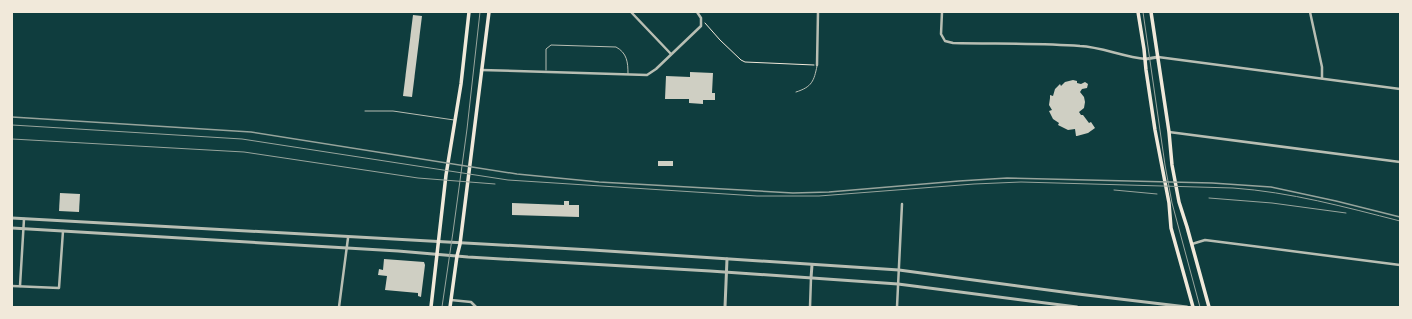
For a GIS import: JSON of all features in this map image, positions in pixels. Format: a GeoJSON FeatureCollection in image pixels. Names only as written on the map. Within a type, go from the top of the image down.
{"type":"FeatureCollection","features":[{"type":"Feature","properties":{"kind":"main road"},"geometry":{"type":"LineString","coordinates":[[431,307],[446,175],[461,84],[469,12]]}},
{"type":"Feature","properties":{"kind":"main road"},"geometry":{"type":"LineString","coordinates":[[450,307],[474,139],[489,12]]}},
{"type":"Feature","properties":{"kind":"main road"},"geometry":{"type":"LineString","coordinates":[[1138,12],[1146,59],[1152,116],[1169,203],[1171,228],[1193,307]]}},
{"type":"Feature","properties":{"kind":"main road"},"geometry":{"type":"LineString","coordinates":[[1151,12],[1170,132],[1172,165],[1179,202],[1209,307]]}},
{"type":"Feature","properties":{"kind":"street"},"geometry":{"type":"LineString","coordinates":[[631,12],[671,54]]}},
{"type":"Feature","properties":{"kind":"street"},"geometry":{"type":"LineString","coordinates":[[481,70],[647,75],[656,69],[701,26],[701,18],[697,12]]}},
{"type":"Feature","properties":{"kind":"street"},"geometry":{"type":"LineString","coordinates":[[817,65],[818,12]]}},
{"type":"Feature","properties":{"kind":"street"},"geometry":{"type":"LineString","coordinates":[[942,12],[941,34],[945,41],[953,43],[1080,46],[1102,48],[1127,57],[1146,59],[1158,57],[1400,89]]}},
{"type":"Feature","properties":{"kind":"street"},"geometry":{"type":"LineString","coordinates":[[1310,12],[1322,67],[1322,78]]}},
{"type":"Feature","properties":{"kind":"street"},"geometry":{"type":"LineString","coordinates":[[1170,132],[1400,162]]}},
{"type":"Feature","properties":{"kind":"street"},"geometry":{"type":"LineString","coordinates":[[897,307],[902,204]]}},
{"type":"Feature","properties":{"kind":"street"},"geometry":{"type":"LineString","coordinates":[[12,218],[899,270],[1187,307]]}},
{"type":"Feature","properties":{"kind":"street"},"geometry":{"type":"LineString","coordinates":[[20,286],[24,219]]}},
{"type":"Feature","properties":{"kind":"street"},"geometry":{"type":"LineString","coordinates":[[12,228],[898,284],[1077,307]]}},
{"type":"Feature","properties":{"kind":"street"},"geometry":{"type":"LineString","coordinates":[[12,286],[59,288],[63,231]]}},
{"type":"Feature","properties":{"kind":"street"},"geometry":{"type":"LineString","coordinates":[[339,307],[348,238]]}},
{"type":"Feature","properties":{"kind":"street"},"geometry":{"type":"LineString","coordinates":[[1192,244],[1205,240],[1400,265]]}},
{"type":"Feature","properties":{"kind":"street"},"geometry":{"type":"LineString","coordinates":[[725,307],[727,259]]}},
{"type":"Feature","properties":{"kind":"street"},"geometry":{"type":"LineString","coordinates":[[810,307],[812,265]]}},
{"type":"Feature","properties":{"kind":"street"},"geometry":{"type":"LineString","coordinates":[[451,300],[471,302],[476,307]]}},
{"type":"Feature","properties":{"kind":"lane"},"geometry":{"type":"LineString","coordinates":[[546,72],[546,49],[551,45],[616,46],[627,58],[628,75]]}},
{"type":"Feature","properties":{"kind":"lane"},"geometry":{"type":"LineString","coordinates":[[796,92],[808,87],[812,83],[815,77],[817,65]]}},
{"type":"Feature","properties":{"kind":"lane"},"geometry":{"type":"LineString","coordinates":[[365,111],[393,111],[454,120]]}},
{"type":"Feature","properties":{"kind":"path"},"geometry":{"type":"LineString","coordinates":[[701,18],[720,40],[745,62],[817,65]]}},
{"type":"Feature","properties":{"kind":"building"},"geometry":{"type":"Polygon","coordinates":[[[413,15],[422,16],[412,97],[403,96],[413,15]]]}},
{"type":"Feature","properties":{"kind":"building"},"geometry":{"type":"Polygon","coordinates":[[[690,72],[713,73],[712,93],[715,93],[715,100],[703,100],[703,104],[689,103],[689,99],[665,99],[666,76],[690,77],[690,72]]]}},
{"type":"Feature","properties":{"kind":"building"},"geometry":{"type":"Polygon","coordinates":[[[1073,80],[1077,81],[1077,83],[1081,84],[1085,82],[1088,84],[1087,88],[1082,89],[1080,92],[1084,97],[1085,102],[1084,108],[1079,112],[1089,123],[1091,122],[1095,128],[1088,133],[1077,136],[1075,129],[1068,130],[1058,125],[1059,123],[1053,119],[1049,111],[1052,110],[1049,105],[1050,95],[1053,96],[1055,89],[1060,84],[1061,86],[1065,82],[1073,80]]]}},
{"type":"Feature","properties":{"kind":"building"},"geometry":{"type":"Polygon","coordinates":[[[658,161],[673,161],[673,166],[658,166],[658,161]]]}},
{"type":"Feature","properties":{"kind":"building"},"geometry":{"type":"Polygon","coordinates":[[[60,193],[80,194],[79,212],[59,211],[60,193]]]}},
{"type":"Feature","properties":{"kind":"building"},"geometry":{"type":"Polygon","coordinates":[[[564,201],[569,201],[569,205],[579,205],[579,217],[512,215],[512,203],[564,205],[564,201]]]}},
{"type":"Feature","properties":{"kind":"building"},"geometry":{"type":"Polygon","coordinates":[[[384,259],[424,262],[425,265],[421,297],[418,296],[418,293],[385,290],[387,276],[378,275],[379,269],[383,270],[384,259]]]}},
{"type":"Feature","properties":{"kind":"tram line"},"geometry":{"type":"LineString","coordinates":[[442,307],[467,129],[480,12]]}},
{"type":"Feature","properties":{"kind":"tram line"},"geometry":{"type":"LineString","coordinates":[[1143,12],[1165,165],[1172,203],[1200,307]]}},
{"type":"Feature","properties":{"kind":"tram line"},"geometry":{"type":"LineString","coordinates":[[12,125],[242,139],[508,180],[757,196],[819,196],[974,184],[1021,182],[1233,188],[1275,193],[1338,205],[1400,221]]}},
{"type":"Feature","properties":{"kind":"tram line"},"geometry":{"type":"LineString","coordinates":[[12,139],[244,152],[418,178],[495,184]]}},
{"type":"Feature","properties":{"kind":"tram line"},"geometry":{"type":"LineString","coordinates":[[1114,190],[1157,194]]}},
{"type":"Feature","properties":{"kind":"tram line"},"geometry":{"type":"LineString","coordinates":[[1209,198],[1272,203],[1346,213]]}},
{"type":"Feature","properties":{"kind":"railway"},"geometry":{"type":"LineString","coordinates":[[12,117],[251,132],[517,174],[599,182],[793,193],[829,192],[1007,178],[1212,183],[1271,187],[1400,217]]}}]}
